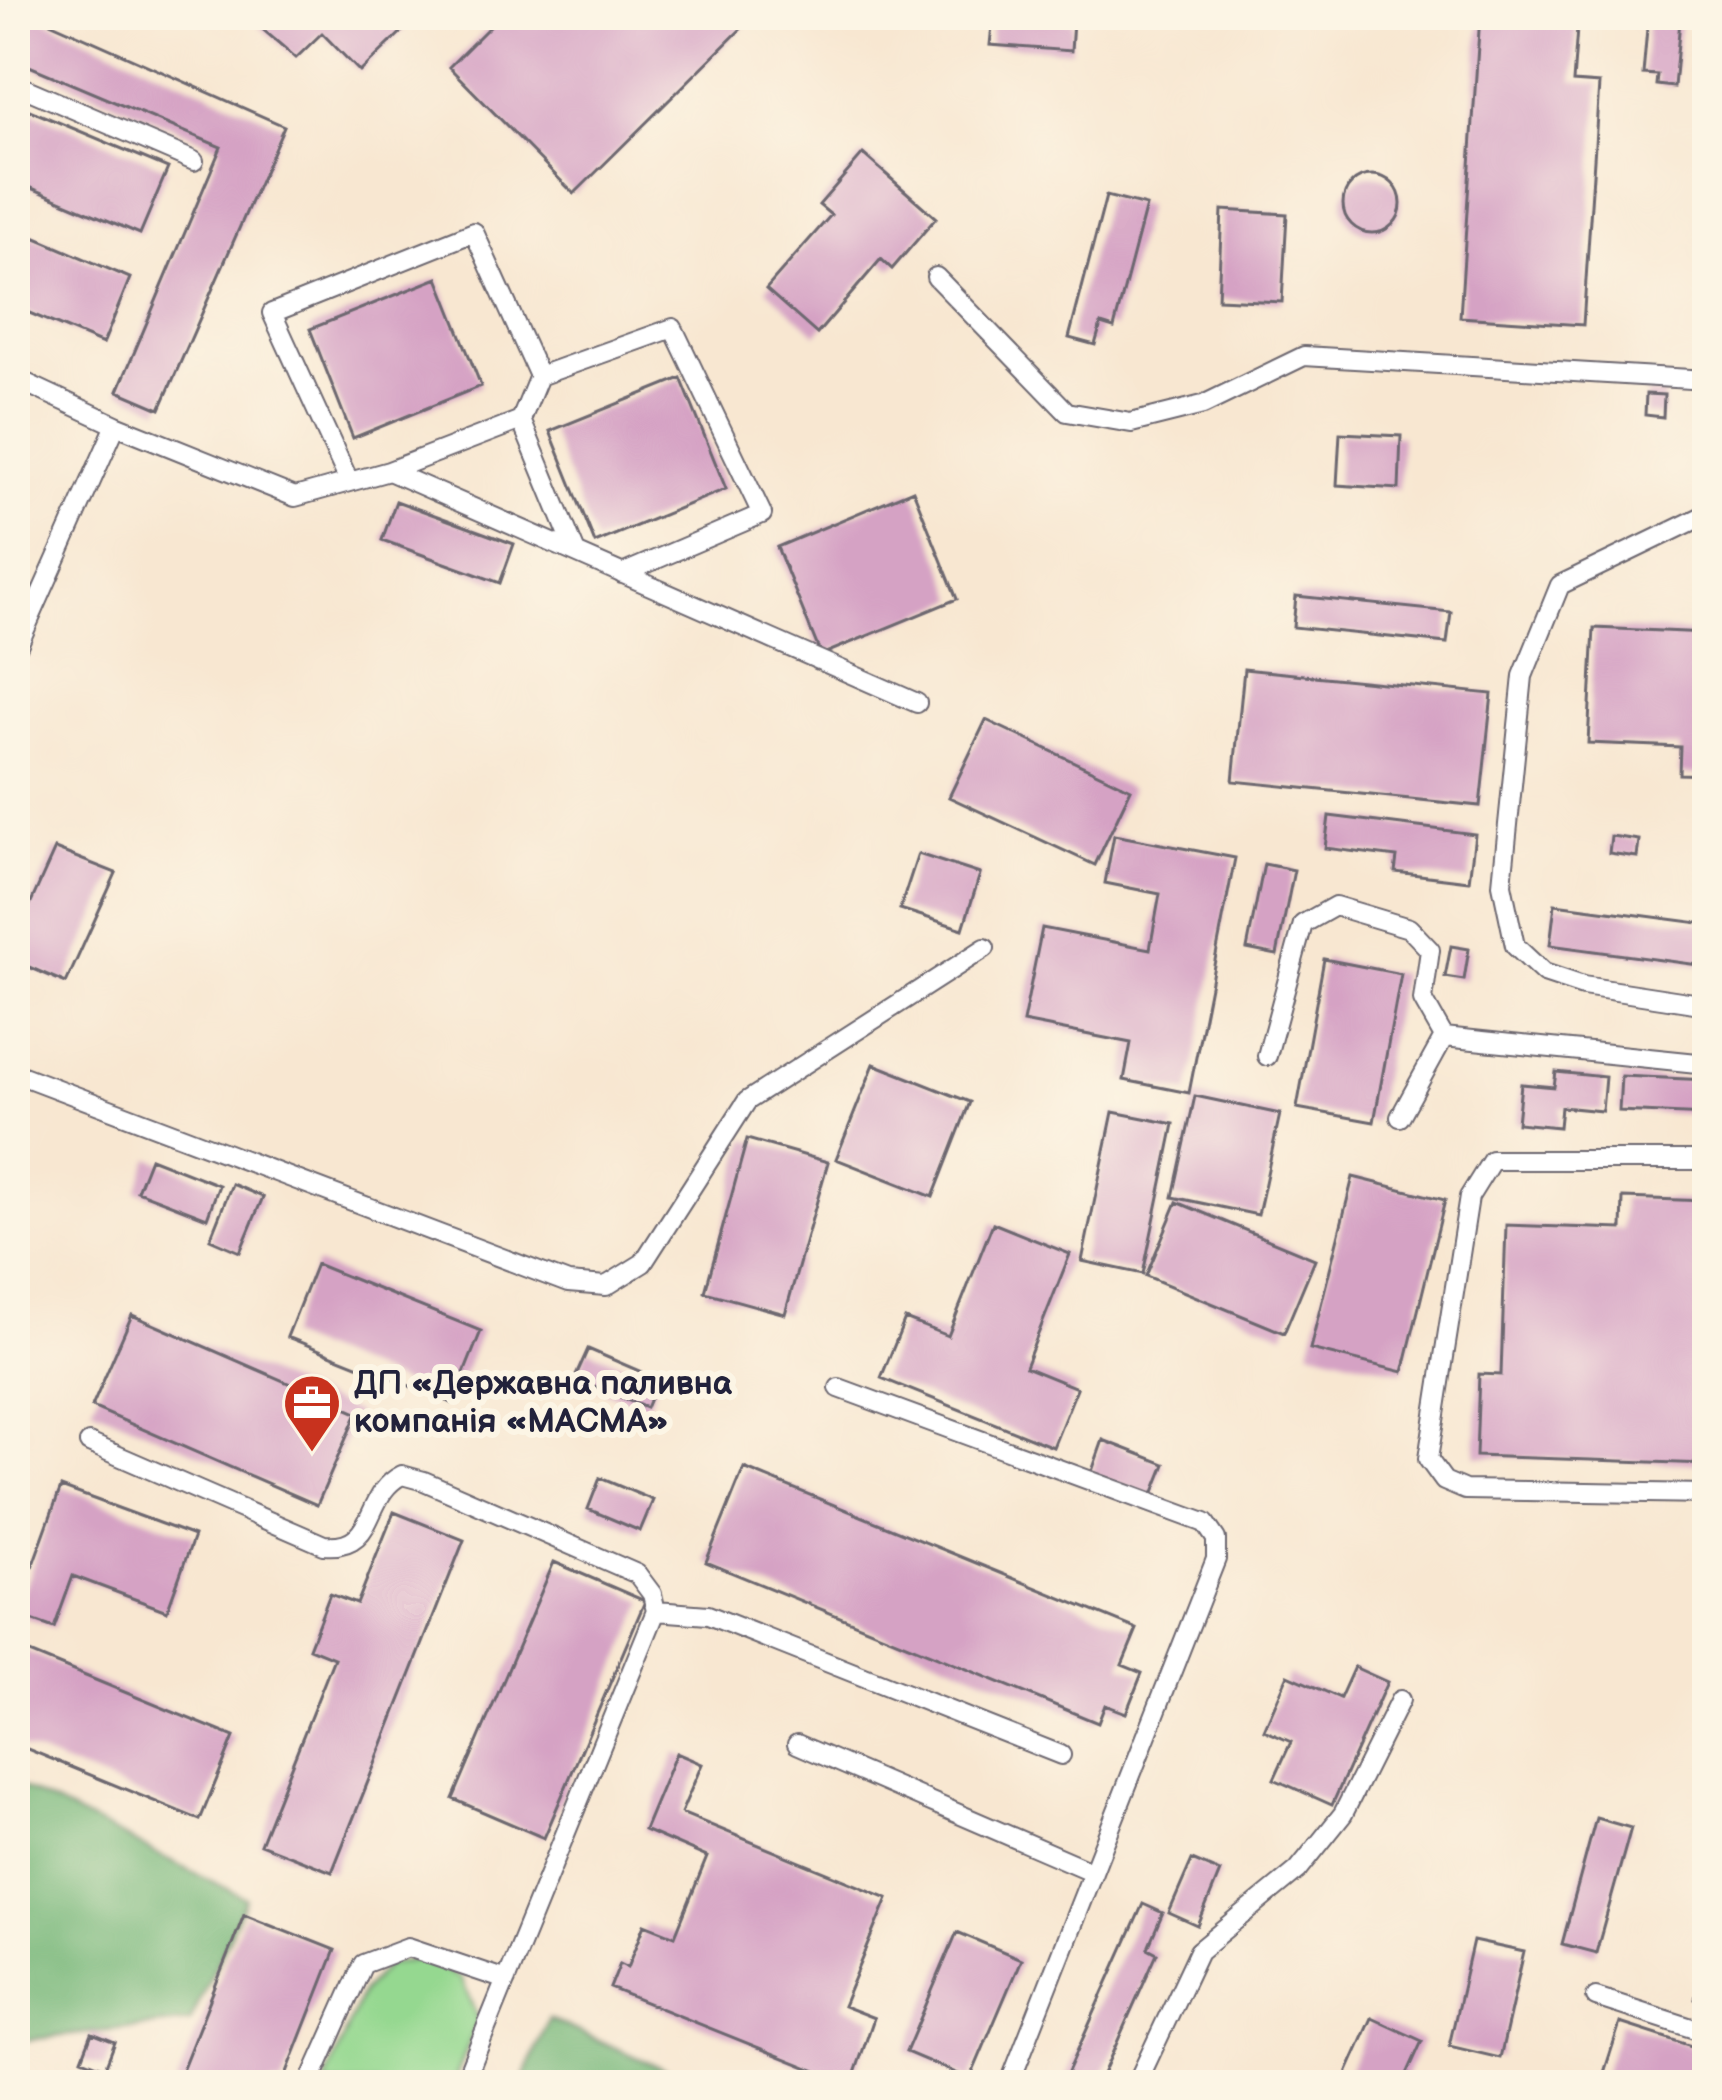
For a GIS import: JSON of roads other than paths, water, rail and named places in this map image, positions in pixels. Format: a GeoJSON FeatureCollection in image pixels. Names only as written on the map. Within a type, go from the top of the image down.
{"type":"FeatureCollection","features":[{"type":"Feature","properties":{"kind":"lane"},"geometry":{"type":"LineString","coordinates":[[15,84],[194,161]]}},
{"type":"Feature","properties":{"kind":"lane"},"geometry":{"type":"LineString","coordinates":[[348,479],[272,313],[474,232],[539,376],[521,419],[576,553]]}},
{"type":"Feature","properties":{"kind":"lane"},"geometry":{"type":"LineString","coordinates":[[936,277],[1067,412],[1131,423],[1203,405],[1304,356],[1707,380]]}},
{"type":"Feature","properties":{"kind":"lane"},"geometry":{"type":"LineString","coordinates":[[539,376],[673,328],[762,514],[622,574]]}},
{"type":"Feature","properties":{"kind":"lane"},"geometry":{"type":"LineString","coordinates":[[15,378],[116,425],[295,496],[389,471],[521,419]]}},
{"type":"Feature","properties":{"kind":"lane"},"geometry":{"type":"LineString","coordinates":[[15,652],[116,425]]}},
{"type":"Feature","properties":{"kind":"lane"},"geometry":{"type":"LineString","coordinates":[[389,471],[917,703]]}},
{"type":"Feature","properties":{"kind":"lane"},"geometry":{"type":"LineString","coordinates":[[1707,514],[1560,585],[1522,676],[1502,884],[1515,946],[1544,973],[1583,986],[1707,1005]]}},
{"type":"Feature","properties":{"kind":"lane"},"geometry":{"type":"LineString","coordinates":[[1267,1056],[1304,924],[1335,906],[1408,928],[1430,950],[1423,1000],[1444,1037]]}},
{"type":"Feature","properties":{"kind":"lane"},"geometry":{"type":"LineString","coordinates":[[15,1073],[568,1283],[606,1286],[643,1263],[747,1101],[985,948]]}},
{"type":"Feature","properties":{"kind":"lane"},"geometry":{"type":"LineString","coordinates":[[1444,1037],[1707,1064]]}},
{"type":"Feature","properties":{"kind":"lane"},"geometry":{"type":"LineString","coordinates":[[1400,1117],[1444,1037]]}},
{"type":"Feature","properties":{"kind":"lane"},"geometry":{"type":"LineString","coordinates":[[1707,1160],[1492,1160],[1468,1197],[1428,1459],[1444,1481],[1465,1490],[1707,1494]]}},
{"type":"Feature","properties":{"kind":"lane"},"geometry":{"type":"LineString","coordinates":[[839,1388],[1205,1522],[1216,1539],[1216,1559],[1009,2085]]}},
{"type":"Feature","properties":{"kind":"lane"},"geometry":{"type":"LineString","coordinates":[[89,1443],[324,1545],[344,1546],[359,1536],[387,1482],[402,1474],[637,1574],[652,1594],[656,1610],[463,2085]]}},
{"type":"Feature","properties":{"kind":"lane"},"geometry":{"type":"LineString","coordinates":[[656,1610],[708,1615],[1060,1755]]}},
{"type":"Feature","properties":{"kind":"lane"},"geometry":{"type":"LineString","coordinates":[[1136,2085],[1199,1951],[1298,1870],[1343,1814],[1400,1700]]}},
{"type":"Feature","properties":{"kind":"lane"},"geometry":{"type":"LineString","coordinates":[[796,1744],[1094,1871]]}},
{"type":"Feature","properties":{"kind":"lane"},"geometry":{"type":"LineString","coordinates":[[309,2085],[363,1964],[408,1947],[506,1980]]}},
{"type":"Feature","properties":{"kind":"lane"},"geometry":{"type":"LineString","coordinates":[[1596,1997],[1707,2033]]}},
{"type":"Feature","properties":{"kind":"place","name":"ДП «Державна паливна компанія «МАСМА»"},"geometry":{"type":"Point","coordinates":[312,1454]}}]}
